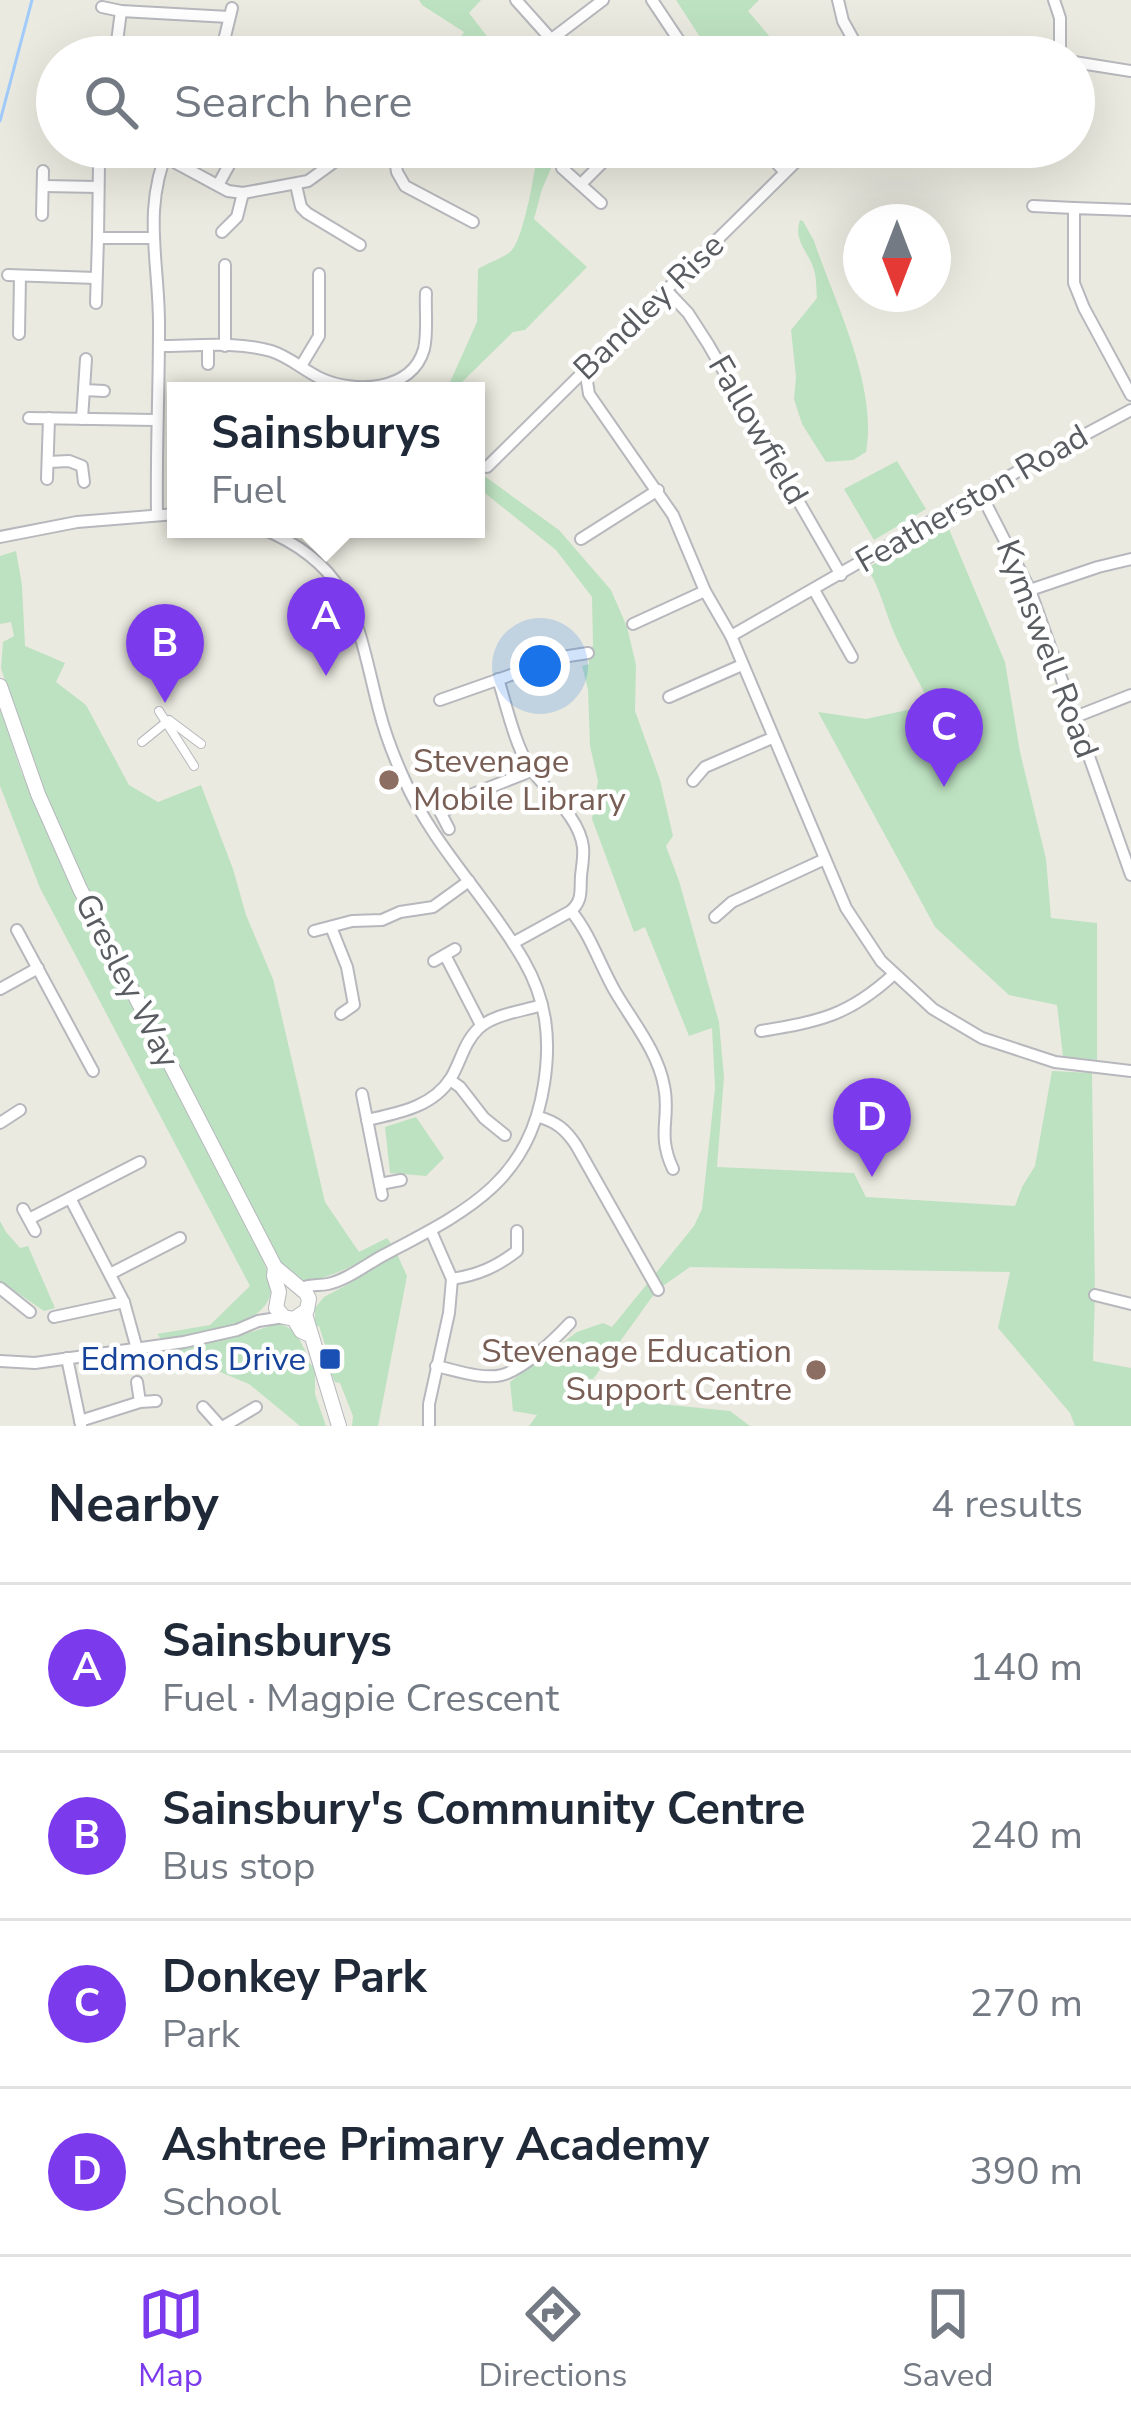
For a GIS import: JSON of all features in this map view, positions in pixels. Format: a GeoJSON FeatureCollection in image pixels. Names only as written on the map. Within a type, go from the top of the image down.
{"type":"FeatureCollection","features":[{"type":"Feature","properties":{"kind":"street"},"geometry":{"type":"LineString","coordinates":[[516,0],[551,36]]}},
{"type":"Feature","properties":{"kind":"street"},"geometry":{"type":"LineString","coordinates":[[556,36],[603,0]]}},
{"type":"Feature","properties":{"kind":"street"},"geometry":{"type":"LineString","coordinates":[[652,0],[676,36]]}},
{"type":"Feature","properties":{"kind":"street"},"geometry":{"type":"LineString","coordinates":[[838,0],[851,36]]}},
{"type":"Feature","properties":{"kind":"street"},"geometry":{"type":"LineString","coordinates":[[1054,0],[1060,36]]}},
{"type":"Feature","properties":{"kind":"street"},"geometry":{"type":"LineString","coordinates":[[102,7],[231,12],[225,36]]}},
{"type":"Feature","properties":{"kind":"street"},"geometry":{"type":"LineString","coordinates":[[118,36],[121,11]]}},
{"type":"Feature","properties":{"kind":"street"},"geometry":{"type":"LineString","coordinates":[[1095,65],[1131,70]]}},
{"type":"Feature","properties":{"kind":"street"},"geometry":{"type":"LineString","coordinates":[[96,303],[99,168]]}},
{"type":"Feature","properties":{"kind":"street"},"geometry":{"type":"LineString","coordinates":[[158,514],[159,305],[152,238],[162,168]]}},
{"type":"Feature","properties":{"kind":"street"},"geometry":{"type":"LineString","coordinates":[[192,168],[229,191],[243,193],[296,185],[327,168]]}},
{"type":"Feature","properties":{"kind":"street"},"geometry":{"type":"LineString","coordinates":[[218,185],[227,168]]}},
{"type":"Feature","properties":{"kind":"street"},"geometry":{"type":"LineString","coordinates":[[397,168],[405,186],[473,222]]}},
{"type":"Feature","properties":{"kind":"street"},"geometry":{"type":"LineString","coordinates":[[562,168],[601,203]]}},
{"type":"Feature","properties":{"kind":"street"},"geometry":{"type":"LineString","coordinates":[[582,183],[597,168]]}},
{"type":"Feature","properties":{"kind":"street"},"geometry":{"type":"LineString","coordinates":[[781,168],[785,172]]}},
{"type":"Feature","properties":{"kind":"street","name":"Bandley Rise"},"geometry":{"type":"LineString","coordinates":[[487,466],[789,168]]}},
{"type":"Feature","properties":{"kind":"street"},"geometry":{"type":"LineString","coordinates":[[42,215],[44,171]]}},
{"type":"Feature","properties":{"kind":"street"},"geometry":{"type":"LineString","coordinates":[[296,185],[307,213],[360,245]]}},
{"type":"Feature","properties":{"kind":"street"},"geometry":{"type":"LineString","coordinates":[[44,186],[98,188]]}},
{"type":"Feature","properties":{"kind":"street"},"geometry":{"type":"LineString","coordinates":[[222,232],[238,217],[243,193]]}},
{"type":"Feature","properties":{"kind":"street"},"geometry":{"type":"LineString","coordinates":[[1033,206],[1131,210]]}},
{"type":"Feature","properties":{"kind":"street"},"geometry":{"type":"LineString","coordinates":[[1074,208],[1074,283],[1131,395]]}},
{"type":"Feature","properties":{"kind":"street"},"geometry":{"type":"LineString","coordinates":[[98,238],[152,238]]}},
{"type":"Feature","properties":{"kind":"street"},"geometry":{"type":"LineString","coordinates":[[225,265],[225,346]]}},
{"type":"Feature","properties":{"kind":"street"},"geometry":{"type":"LineString","coordinates":[[301,366],[325,336],[319,274]]}},
{"type":"Feature","properties":{"kind":"street"},"geometry":{"type":"LineString","coordinates":[[19,334],[14,276],[96,278]]}},
{"type":"Feature","properties":{"kind":"street","name":"Fallowfield"},"geometry":{"type":"LineString","coordinates":[[667,291],[701,332],[842,575]]}},
{"type":"Feature","properties":{"kind":"street"},"geometry":{"type":"LineString","coordinates":[[394,382],[418,363],[430,310],[426,293]]}},
{"type":"Feature","properties":{"kind":"street"},"geometry":{"type":"LineString","coordinates":[[159,346],[259,348],[283,355],[332,382]]}},
{"type":"Feature","properties":{"kind":"street"},"geometry":{"type":"LineString","coordinates":[[208,346],[208,364]]}},
{"type":"Feature","properties":{"kind":"street"},"geometry":{"type":"LineString","coordinates":[[82,419],[86,358]]}},
{"type":"Feature","properties":{"kind":"street"},"geometry":{"type":"LineString","coordinates":[[585,369],[589,394],[658,490],[688,546],[856,925],[893,975],[933,1009],[982,1038],[1055,1062],[1131,1071]]}},
{"type":"Feature","properties":{"kind":"street"},"geometry":{"type":"LineString","coordinates":[[566,388],[589,394]]}},
{"type":"Feature","properties":{"kind":"street"},"geometry":{"type":"LineString","coordinates":[[84,390],[104,391]]}},
{"type":"Feature","properties":{"kind":"street","name":"Featherston Road"},"geometry":{"type":"LineString","coordinates":[[731,636],[1131,410]]}},
{"type":"Feature","properties":{"kind":"street"},"geometry":{"type":"LineString","coordinates":[[29,418],[156,420]]}},
{"type":"Feature","properties":{"kind":"street"},"geometry":{"type":"LineString","coordinates":[[47,479],[49,418]]}},
{"type":"Feature","properties":{"kind":"street"},"geometry":{"type":"LineString","coordinates":[[48,462],[77,462],[82,466],[83,482]]}},
{"type":"Feature","properties":{"kind":"street"},"geometry":{"type":"LineString","coordinates":[[581,539],[658,490]]}},
{"type":"Feature","properties":{"kind":"street","name":"Kymswell Road"},"geometry":{"type":"LineString","coordinates":[[981,494],[1030,590],[1125,837],[1131,875]]}},
{"type":"Feature","properties":{"kind":"street"},"geometry":{"type":"LineString","coordinates":[[0,537],[77,522],[167,514]]}},
{"type":"Feature","properties":{"kind":"street"},"geometry":{"type":"LineString","coordinates":[[0,1361],[34,1363],[137,1349],[224,1334],[298,1314],[326,1285],[463,1213],[517,1160],[539,1118],[550,1051],[532,975],[406,785],[380,713],[358,623],[343,592],[318,561],[281,538]]}},
{"type":"Feature","properties":{"kind":"street"},"geometry":{"type":"LineString","coordinates":[[1030,590],[1131,560]]}},
{"type":"Feature","properties":{"kind":"street"},"geometry":{"type":"LineString","coordinates":[[814,590],[852,657]]}},
{"type":"Feature","properties":{"kind":"street"},"geometry":{"type":"LineString","coordinates":[[632,625],[705,591]]}},
{"type":"Feature","properties":{"kind":"street"},"geometry":{"type":"LineString","coordinates":[[440,700],[562,657],[588,653]]}},
{"type":"Feature","properties":{"kind":"street"},"geometry":{"type":"LineString","coordinates":[[669,697],[742,665]]}},
{"type":"Feature","properties":{"kind":"street"},"geometry":{"type":"LineString","coordinates":[[498,679],[532,771],[556,797],[582,842],[578,904],[513,943]]}},
{"type":"Feature","properties":{"kind":"street","name":"Gresley Way"},"geometry":{"type":"LineString","coordinates":[[0,686],[58,843],[102,933],[274,1267],[306,1293],[298,1314]]}},
{"type":"Feature","properties":{"kind":"street"},"geometry":{"type":"LineString","coordinates":[[1075,717],[1131,694]]}},
{"type":"Feature","properties":{"kind":"street"},"geometry":{"type":"LineString","coordinates":[[159,711],[194,766]]}},
{"type":"Feature","properties":{"kind":"street"},"geometry":{"type":"LineString","coordinates":[[142,742],[169,720],[201,744]]}},
{"type":"Feature","properties":{"kind":"street"},"geometry":{"type":"LineString","coordinates":[[693,781],[705,767],[772,738]]}},
{"type":"Feature","properties":{"kind":"street"},"geometry":{"type":"LineString","coordinates":[[441,813],[473,794],[532,771]]}},
{"type":"Feature","properties":{"kind":"street"},"geometry":{"type":"LineString","coordinates":[[434,800],[449,829]]}},
{"type":"Feature","properties":{"kind":"street"},"geometry":{"type":"LineString","coordinates":[[715,917],[732,902],[825,859]]}},
{"type":"Feature","properties":{"kind":"street"},"geometry":{"type":"LineString","coordinates":[[314,931],[433,907],[469,881]]}},
{"type":"Feature","properties":{"kind":"street"},"geometry":{"type":"LineString","coordinates":[[571,910],[662,1078],[665,1163]]}},
{"type":"Feature","properties":{"kind":"street"},"geometry":{"type":"LineString","coordinates":[[331,927],[350,977],[354,1005]]}},
{"type":"Feature","properties":{"kind":"street"},"geometry":{"type":"LineString","coordinates":[[18,939],[38,968],[86,1067]]}},
{"type":"Feature","properties":{"kind":"street"},"geometry":{"type":"LineString","coordinates":[[444,955],[482,1025]]}},
{"type":"Feature","properties":{"kind":"street"},"geometry":{"type":"LineString","coordinates":[[0,989],[38,968]]}},
{"type":"Feature","properties":{"kind":"street"},"geometry":{"type":"LineString","coordinates":[[761,1031],[837,1014],[861,1002],[893,975]]}},
{"type":"Feature","properties":{"kind":"street"},"geometry":{"type":"LineString","coordinates":[[604,1006],[618,997]]}},
{"type":"Feature","properties":{"kind":"street"},"geometry":{"type":"LineString","coordinates":[[354,1005],[369,1010]]}},
{"type":"Feature","properties":{"kind":"street"},"geometry":{"type":"LineString","coordinates":[[341,1015],[354,1005]]}},
{"type":"Feature","properties":{"kind":"street"},"geometry":{"type":"LineString","coordinates":[[367,1120],[430,1100],[450,1080],[464,1047],[482,1025],[542,1005]]}},
{"type":"Feature","properties":{"kind":"street"},"geometry":{"type":"LineString","coordinates":[[450,1080],[505,1135]]}},
{"type":"Feature","properties":{"kind":"street"},"geometry":{"type":"LineString","coordinates":[[362,1094],[381,1190],[401,1180]]}},
{"type":"Feature","properties":{"kind":"street"},"geometry":{"type":"LineString","coordinates":[[6,1124],[20,1110]]}},
{"type":"Feature","properties":{"kind":"street"},"geometry":{"type":"LineString","coordinates":[[539,1118],[565,1129],[577,1145],[658,1290]]}},
{"type":"Feature","properties":{"kind":"street"},"geometry":{"type":"LineString","coordinates":[[29,1220],[131,1163]]}},
{"type":"Feature","properties":{"kind":"street"},"geometry":{"type":"LineString","coordinates":[[70,1198],[124,1302],[137,1349]]}},
{"type":"Feature","properties":{"kind":"street"},"geometry":{"type":"LineString","coordinates":[[429,1426],[452,1279],[431,1231]]}},
{"type":"Feature","properties":{"kind":"street"},"geometry":{"type":"LineString","coordinates":[[517,1231],[517,1250],[529,1263]]}},
{"type":"Feature","properties":{"kind":"street"},"geometry":{"type":"LineString","coordinates":[[110,1274],[170,1249],[180,1238]]}},
{"type":"Feature","properties":{"kind":"street"},"geometry":{"type":"LineString","coordinates":[[452,1279],[496,1267],[517,1250]]}},
{"type":"Feature","properties":{"kind":"street"},"geometry":{"type":"LineString","coordinates":[[646,1270],[660,1262]]}},
{"type":"Feature","properties":{"kind":"street","name":"Gresley Way"},"geometry":{"type":"LineString","coordinates":[[274,1267],[279,1313],[298,1314],[309,1321],[339,1426]]}},
{"type":"Feature","properties":{"kind":"street"},"geometry":{"type":"LineString","coordinates":[[259,1321],[288,1286],[326,1285]]}},
{"type":"Feature","properties":{"kind":"street"},"geometry":{"type":"LineString","coordinates":[[0,1288],[15,1309],[30,1312]]}},
{"type":"Feature","properties":{"kind":"street"},"geometry":{"type":"LineString","coordinates":[[1096,1295],[1131,1304]]}},
{"type":"Feature","properties":{"kind":"street"},"geometry":{"type":"LineString","coordinates":[[54,1317],[75,1318],[124,1302]]}},
{"type":"Feature","properties":{"kind":"street"},"geometry":{"type":"LineString","coordinates":[[436,1366],[502,1382],[570,1323]]}},
{"type":"Feature","properties":{"kind":"street"},"geometry":{"type":"LineString","coordinates":[[560,1334],[570,1345]]}},
{"type":"Feature","properties":{"kind":"street"},"geometry":{"type":"LineString","coordinates":[[67,1358],[81,1423],[156,1401]]}},
{"type":"Feature","properties":{"kind":"street"},"geometry":{"type":"LineString","coordinates":[[137,1382],[140,1402]]}},
{"type":"Feature","properties":{"kind":"street"},"geometry":{"type":"LineString","coordinates":[[203,1407],[222,1426],[256,1407]]}},
{"type":"Feature","properties":{"kind":"green space"},"geometry":{"type":"Polygon","coordinates":[[[419,0],[481,0],[469,13],[487,36],[462,36],[464,32],[419,0]]]}},
{"type":"Feature","properties":{"kind":"green space"},"geometry":{"type":"Polygon","coordinates":[[[676,0],[759,0],[748,11],[769,36],[699,36],[676,0]]]}},
{"type":"Feature","properties":{"kind":"green space"},"geometry":{"type":"Polygon","coordinates":[[[534,168],[551,168],[534,219],[587,267],[525,330],[513,332],[462,382],[450,382],[477,322],[478,269],[509,253],[517,243],[534,168]]]}},
{"type":"Feature","properties":{"kind":"green space"},"geometry":{"type":"Polygon","coordinates":[[[800,220],[814,241],[843,318],[866,400],[866,452],[853,460],[826,462],[802,424],[794,399],[791,330],[817,298],[814,271],[799,239],[800,220]]]}},
{"type":"Feature","properties":{"kind":"green space"},"geometry":{"type":"Polygon","coordinates":[[[897,461],[926,509],[874,540],[844,489],[897,461]]]}},
{"type":"Feature","properties":{"kind":"green space"},"geometry":{"type":"Polygon","coordinates":[[[485,477],[559,530],[611,590],[627,627],[636,665],[635,711],[660,780],[673,836],[666,846],[719,1022],[724,1077],[717,1167],[854,1173],[866,1197],[1015,1206],[1035,1166],[1052,1071],[1092,1073],[1093,1361],[1131,1368],[1131,1426],[1075,1426],[1070,1413],[998,1328],[1010,1272],[690,1267],[657,1290],[581,1396],[730,1411],[750,1426],[529,1426],[537,1415],[513,1411],[510,1382],[577,1332],[603,1323],[612,1327],[694,1226],[702,1209],[715,1088],[712,1028],[689,1036],[645,927],[634,932],[592,819],[598,781],[582,666],[589,664],[593,646],[592,597],[556,550],[485,493],[485,477]]]}},
{"type":"Feature","properties":{"kind":"green space"},"geometry":{"type":"Polygon","coordinates":[[[946,522],[1005,662],[1020,752],[1046,859],[1051,918],[1097,923],[1097,1060],[1063,1056],[1057,1005],[1009,995],[935,927],[818,712],[866,719],[930,705],[867,568],[946,522]]]}},
{"type":"Feature","properties":{"kind":"green space"},"geometry":{"type":"Polygon","coordinates":[[[16,551],[25,646],[65,663],[56,682],[86,705],[129,785],[158,802],[201,785],[273,979],[325,1202],[359,1252],[387,1238],[392,1245],[346,1269],[299,1279],[277,1259],[106,930],[62,835],[1,668],[3,642],[14,636],[11,622],[0,624],[0,556],[16,551]]]}},
{"type":"Feature","properties":{"kind":"green space"},"geometry":{"type":"Polygon","coordinates":[[[0,708],[58,857],[269,1276],[267,1302],[244,1321],[190,1335],[161,1339],[157,1334],[210,1325],[250,1286],[40,888],[0,786],[0,708]]]}},
{"type":"Feature","properties":{"kind":"green space"},"geometry":{"type":"Polygon","coordinates":[[[416,1117],[444,1158],[426,1176],[390,1173],[385,1127],[416,1117]]]}},
{"type":"Feature","properties":{"kind":"green space"},"geometry":{"type":"Polygon","coordinates":[[[0,1221],[20,1248],[28,1246],[55,1308],[44,1311],[0,1281],[0,1221]]]}},
{"type":"Feature","properties":{"kind":"green space"},"geometry":{"type":"Polygon","coordinates":[[[397,1254],[407,1276],[378,1426],[352,1426],[353,1416],[340,1383],[335,1382],[325,1359],[329,1357],[319,1326],[315,1327],[315,1308],[324,1297],[397,1254]]]}},
{"type":"Feature","properties":{"kind":"green space"},"geometry":{"type":"Polygon","coordinates":[[[277,1324],[295,1333],[315,1365],[315,1394],[326,1426],[300,1426],[249,1384],[169,1349],[277,1324]]]}},
{"type":"Feature","properties":{"kind":"waterway"},"geometry":{"type":"LineString","coordinates":[[0,121],[32,0]]}},
{"type":"Feature","properties":{"kind":"place","name":"Sainsburys"},"geometry":{"type":"Point","coordinates":[326,676]}},
{"type":"Feature","properties":{"kind":"place","name":"Sainsbury's Community Centre"},"geometry":{"type":"Point","coordinates":[165,703]}},
{"type":"Feature","properties":{"kind":"place","name":"Stevenage Mobile Library"},"geometry":{"type":"Point","coordinates":[389,780]}},
{"type":"Feature","properties":{"kind":"place","name":"Donkey Park"},"geometry":{"type":"Point","coordinates":[944,787]}},
{"type":"Feature","properties":{"kind":"place","name":"Ashtree Primary Academy"},"geometry":{"type":"Point","coordinates":[872,1177]}},
{"type":"Feature","properties":{"kind":"place","name":"Edmonds Drive"},"geometry":{"type":"Point","coordinates":[330,1359]}},
{"type":"Feature","properties":{"kind":"place","name":"Stevenage Education Support Centre"},"geometry":{"type":"Point","coordinates":[816,1370]}}]}
